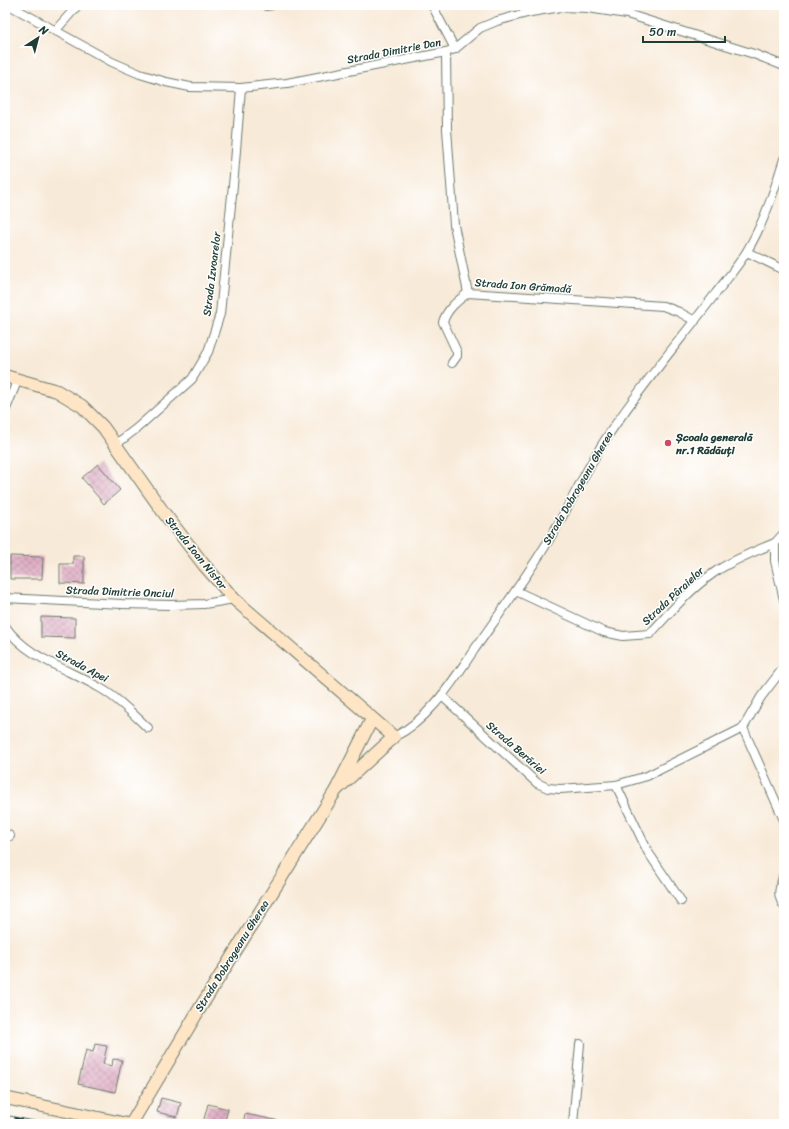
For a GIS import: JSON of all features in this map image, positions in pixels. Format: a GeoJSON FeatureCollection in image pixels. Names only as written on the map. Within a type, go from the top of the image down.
{"type":"FeatureCollection","features":[{"type":"Feature","properties":{"kind":"street","name":"Strada Dimitrie Dan"},"geometry":{"type":"LineString","coordinates":[[9,5],[112,62],[153,78],[190,87],[241,88],[287,83],[446,52],[455,48],[480,28],[497,21],[512,16],[562,7],[588,7],[627,14],[754,54],[784,66]]}},
{"type":"Feature","properties":{"kind":"street"},"geometry":{"type":"LineString","coordinates":[[55,30],[78,5]]}},
{"type":"Feature","properties":{"kind":"street"},"geometry":{"type":"LineString","coordinates":[[432,5],[455,48]]}},
{"type":"Feature","properties":{"kind":"street","name":"Strada Ion Grămadă"},"geometry":{"type":"LineString","coordinates":[[446,52],[447,129],[454,225],[468,293],[663,306],[679,312],[695,321]]}},
{"type":"Feature","properties":{"kind":"street","name":"Strada Izvoarelor"},"geometry":{"type":"LineString","coordinates":[[115,445],[143,423],[192,379],[208,352],[220,314],[241,88]]}},
{"type":"Feature","properties":{"kind":"street","name":"Strada Dobrogeanu Gherea"},"geometry":{"type":"LineString","coordinates":[[336,790],[394,737],[406,731],[442,696],[516,591],[548,540],[587,469],[633,399],[747,252],[773,194],[784,159]]}},
{"type":"Feature","properties":{"kind":"street"},"geometry":{"type":"LineString","coordinates":[[747,252],[784,270]]}},
{"type":"Feature","properties":{"kind":"street"},"geometry":{"type":"LineString","coordinates":[[452,362],[457,356],[457,352],[442,322],[452,306],[468,293]]}},
{"type":"Feature","properties":{"kind":"street","name":"Strada Ioan Nistor"},"geometry":{"type":"LineString","coordinates":[[5,376],[57,391],[82,406],[103,427],[204,565],[234,599],[394,737]]}},
{"type":"Feature","properties":{"kind":"street"},"geometry":{"type":"LineString","coordinates":[[5,411],[18,379]]}},
{"type":"Feature","properties":{"kind":"street"},"geometry":{"type":"LineString","coordinates":[[784,533],[775,543],[775,561],[784,600]]}},
{"type":"Feature","properties":{"kind":"street","name":"Strada Pâraielor"},"geometry":{"type":"LineString","coordinates":[[516,591],[604,632],[623,636],[650,634],[694,589],[716,572],[750,553],[775,543]]}},
{"type":"Feature","properties":{"kind":"street","name":"Strada Dimitrie Onciul"},"geometry":{"type":"LineString","coordinates":[[5,598],[157,605],[204,604],[234,599]]}},
{"type":"Feature","properties":{"kind":"street","name":"Strada Apei"},"geometry":{"type":"LineString","coordinates":[[5,626],[32,653],[102,688],[118,700],[148,728]]}},
{"type":"Feature","properties":{"kind":"street"},"geometry":{"type":"LineString","coordinates":[[784,667],[761,697],[743,728],[784,820]]}},
{"type":"Feature","properties":{"kind":"street","name":"Strada Berăriei"},"geometry":{"type":"LineString","coordinates":[[442,696],[537,783],[548,788],[560,789],[616,785],[647,776],[743,728]]}},
{"type":"Feature","properties":{"kind":"street","name":"Strada Dobrogeanu Gherea"},"geometry":{"type":"LineString","coordinates":[[131,1124],[200,1008],[336,790],[372,719]]}},
{"type":"Feature","properties":{"kind":"street"},"geometry":{"type":"LineString","coordinates":[[616,785],[648,852],[682,901]]}},
{"type":"Feature","properties":{"kind":"street"},"geometry":{"type":"LineString","coordinates":[[784,873],[779,891],[779,899],[784,906]]}},
{"type":"Feature","properties":{"kind":"street"},"geometry":{"type":"LineString","coordinates":[[573,1124],[580,1044]]}},
{"type":"Feature","properties":{"kind":"street"},"geometry":{"type":"LineString","coordinates":[[5,1098],[127,1124]]}},
{"type":"Feature","properties":{"kind":"building"},"geometry":{"type":"Polygon","coordinates":[[[98,464],[120,490],[104,504],[82,478],[98,464]]]}},
{"type":"Feature","properties":{"kind":"building"},"geometry":{"type":"Polygon","coordinates":[[[10,556],[43,557],[42,579],[10,579],[10,556]]]}},
{"type":"Feature","properties":{"kind":"building"},"geometry":{"type":"Polygon","coordinates":[[[73,556],[84,556],[84,584],[60,583],[60,564],[73,564],[73,556]]]}},
{"type":"Feature","properties":{"kind":"building"},"geometry":{"type":"Polygon","coordinates":[[[41,617],[75,618],[75,638],[41,637],[41,617]]]}},
{"type":"Feature","properties":{"kind":"building"},"geometry":{"type":"Polygon","coordinates":[[[95,1044],[107,1046],[103,1064],[112,1066],[113,1059],[122,1060],[115,1092],[78,1084],[86,1050],[93,1052],[95,1044]]]}},
{"type":"Feature","properties":{"kind":"building"},"geometry":{"type":"Polygon","coordinates":[[[161,1098],[181,1103],[177,1117],[157,1112],[161,1098]]]}},
{"type":"Feature","properties":{"kind":"building"},"geometry":{"type":"Polygon","coordinates":[[[208,1104],[228,1109],[224,1124],[203,1123],[208,1104]]]}},
{"type":"Feature","properties":{"kind":"building"},"geometry":{"type":"Polygon","coordinates":[[[245,1114],[280,1121],[280,1124],[243,1124],[245,1114]]]}},
{"type":"Feature","properties":{"kind":"railway"},"geometry":{"type":"LineString","coordinates":[[5,1117],[39,1124]]}},
{"type":"Feature","properties":{"kind":"place","name":"Școala generală nr.1 Rădăuți"},"geometry":{"type":"Point","coordinates":[668,443]}}]}
